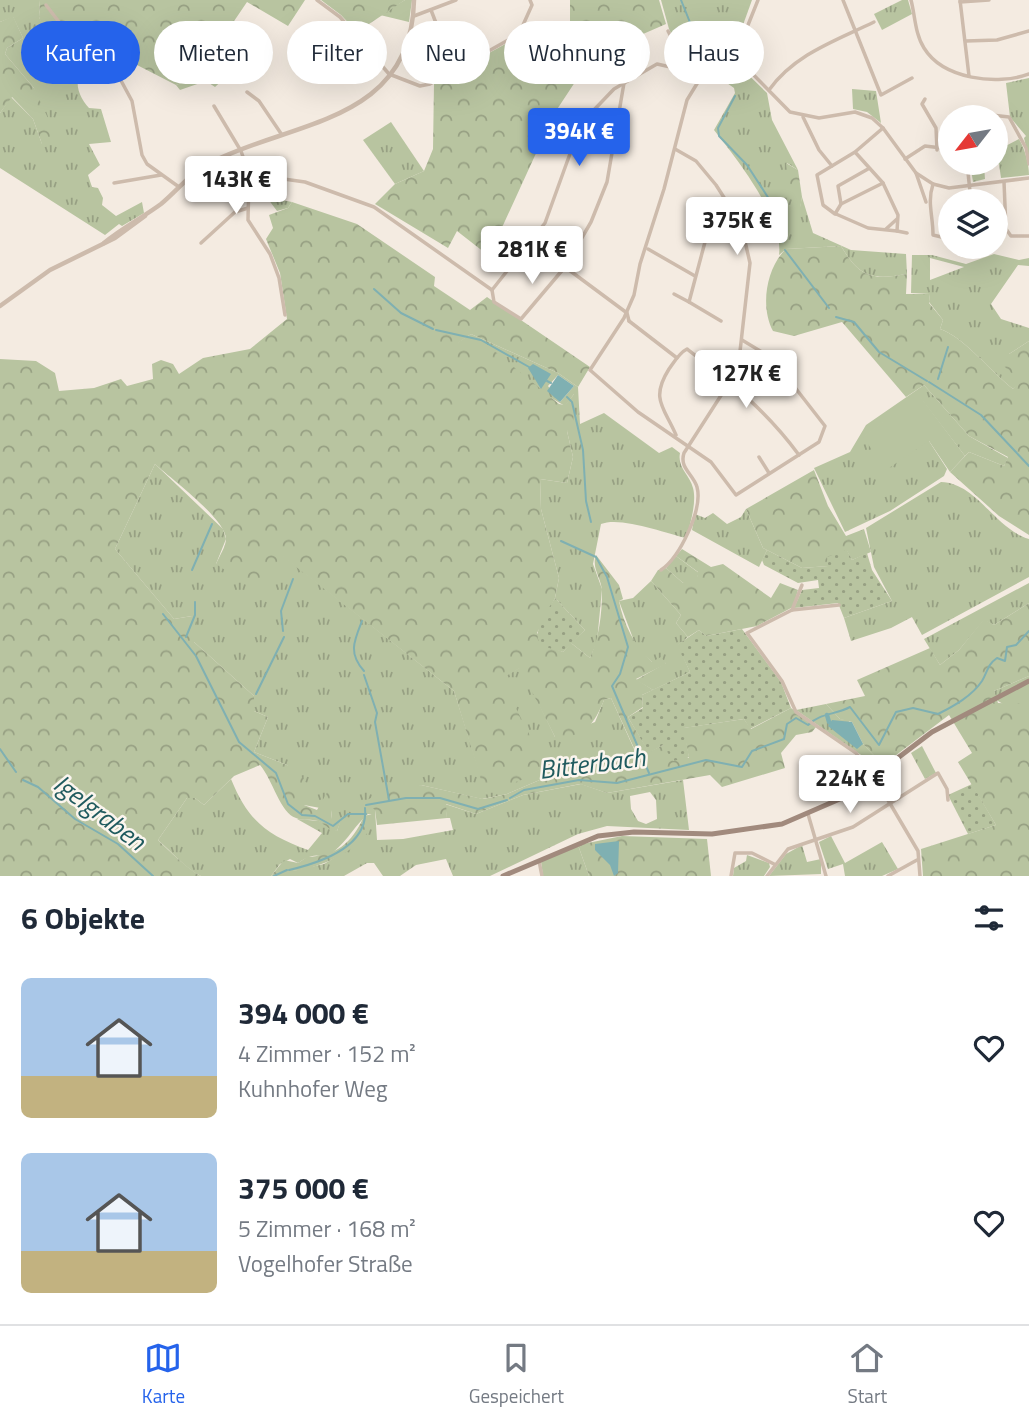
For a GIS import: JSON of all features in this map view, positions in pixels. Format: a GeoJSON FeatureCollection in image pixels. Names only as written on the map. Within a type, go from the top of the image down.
{"type":"FeatureCollection","features":[{"type":"Feature","properties":{"kind":"main road"},"geometry":{"type":"LineString","coordinates":[[503,876],[598,836],[635,832],[675,834],[756,830],[808,814],[862,789],[932,732],[1029,681]]}},
{"type":"Feature","properties":{"kind":"street"},"geometry":{"type":"LineString","coordinates":[[317,0],[340,17],[389,74],[401,79]]}},
{"type":"Feature","properties":{"kind":"street"},"geometry":{"type":"LineString","coordinates":[[0,306],[50,270],[136,224],[210,163],[283,137],[348,109],[376,89],[407,45],[414,16],[414,0]]}},
{"type":"Feature","properties":{"kind":"street"},"geometry":{"type":"LineString","coordinates":[[414,16],[456,0]]}},
{"type":"Feature","properties":{"kind":"street"},"geometry":{"type":"LineString","coordinates":[[490,50],[519,34],[533,5],[530,0]]}},
{"type":"Feature","properties":{"kind":"street"},"geometry":{"type":"LineString","coordinates":[[752,21],[758,0]]}},
{"type":"Feature","properties":{"kind":"street"},"geometry":{"type":"LineString","coordinates":[[843,0],[881,95],[912,78]]}},
{"type":"Feature","properties":{"kind":"street"},"geometry":{"type":"LineString","coordinates":[[911,0],[919,40],[925,50],[948,69],[970,76],[1004,78],[1029,74]]}},
{"type":"Feature","properties":{"kind":"street"},"geometry":{"type":"LineString","coordinates":[[970,76],[960,1],[989,0]]}},
{"type":"Feature","properties":{"kind":"street"},"geometry":{"type":"LineString","coordinates":[[46,5],[85,56],[98,68],[118,75],[132,101],[142,155],[161,175],[179,187]]}},
{"type":"Feature","properties":{"kind":"street"},"geometry":{"type":"LineString","coordinates":[[431,10],[435,21]]}},
{"type":"Feature","properties":{"kind":"street"},"geometry":{"type":"LineString","coordinates":[[769,90],[795,61],[874,22]]}},
{"type":"Feature","properties":{"kind":"street"},"geometry":{"type":"LineString","coordinates":[[966,41],[996,40],[1029,31]]}},
{"type":"Feature","properties":{"kind":"street"},"geometry":{"type":"LineString","coordinates":[[492,290],[545,223],[571,151],[590,114],[601,100],[623,84]]}},
{"type":"Feature","properties":{"kind":"street"},"geometry":{"type":"LineString","coordinates":[[249,174],[304,182],[374,207],[492,290],[494,302],[521,319],[565,267],[592,222],[607,181],[624,84]]}},
{"type":"Feature","properties":{"kind":"street"},"geometry":{"type":"LineString","coordinates":[[699,84],[687,100],[627,313],[590,370],[638,412],[690,444],[711,461],[736,495],[819,442],[825,426],[772,358],[742,340]]}},
{"type":"Feature","properties":{"kind":"street"},"geometry":{"type":"LineString","coordinates":[[763,84],[790,112],[803,117],[819,118],[855,112],[872,118],[883,128],[916,173],[933,219],[933,235],[938,236]]}},
{"type":"Feature","properties":{"kind":"street"},"geometry":{"type":"LineString","coordinates":[[247,92],[259,101],[283,137]]}},
{"type":"Feature","properties":{"kind":"street"},"geometry":{"type":"LineString","coordinates":[[905,159],[925,146],[937,149],[936,128],[922,104],[925,99]]}},
{"type":"Feature","properties":{"kind":"street"},"geometry":{"type":"LineString","coordinates":[[214,106],[241,151],[249,174],[248,220],[265,243],[275,266],[285,315]]}},
{"type":"Feature","properties":{"kind":"street"},"geometry":{"type":"LineString","coordinates":[[803,117],[819,150],[832,166]]}},
{"type":"Feature","properties":{"kind":"street"},"geometry":{"type":"LineString","coordinates":[[1008,117],[1026,148],[1029,164]]}},
{"type":"Feature","properties":{"kind":"street"},"geometry":{"type":"LineString","coordinates":[[883,128],[855,152],[817,175],[823,205],[835,214],[868,228],[907,233]]}},
{"type":"Feature","properties":{"kind":"street"},"geometry":{"type":"LineString","coordinates":[[661,570],[688,538],[697,486],[682,459],[732,382],[742,340],[750,255],[741,224],[725,200],[696,161],[675,149]]}},
{"type":"Feature","properties":{"kind":"street"},"geometry":{"type":"LineString","coordinates":[[855,152],[883,183],[897,219],[897,231]]}},
{"type":"Feature","properties":{"kind":"street"},"geometry":{"type":"LineString","coordinates":[[841,204],[838,186],[868,169]]}},
{"type":"Feature","properties":{"kind":"street"},"geometry":{"type":"LineString","coordinates":[[916,173],[933,184],[949,188],[1029,178]]}},
{"type":"Feature","properties":{"kind":"street"},"geometry":{"type":"LineString","coordinates":[[114,183],[161,175]]}},
{"type":"Feature","properties":{"kind":"street"},"geometry":{"type":"LineString","coordinates":[[969,175],[970,189]]}},
{"type":"Feature","properties":{"kind":"street"},"geometry":{"type":"LineString","coordinates":[[1004,181],[1006,229],[1011,236],[1029,236]]}},
{"type":"Feature","properties":{"kind":"street"},"geometry":{"type":"LineString","coordinates":[[835,214],[841,204],[883,183]]}},
{"type":"Feature","properties":{"kind":"street"},"geometry":{"type":"LineString","coordinates":[[927,204],[933,184]]}},
{"type":"Feature","properties":{"kind":"street"},"geometry":{"type":"LineString","coordinates":[[689,302],[709,227],[725,200]]}},
{"type":"Feature","properties":{"kind":"street"},"geometry":{"type":"LineString","coordinates":[[201,243],[235,212],[248,208]]}},
{"type":"Feature","properties":{"kind":"street"},"geometry":{"type":"LineString","coordinates":[[104,243],[154,209]]}},
{"type":"Feature","properties":{"kind":"street"},"geometry":{"type":"LineString","coordinates":[[886,229],[897,219]]}},
{"type":"Feature","properties":{"kind":"street"},"geometry":{"type":"LineString","coordinates":[[648,250],[695,276]]}},
{"type":"Feature","properties":{"kind":"street"},"geometry":{"type":"LineString","coordinates":[[565,267],[627,313],[629,321]]}},
{"type":"Feature","properties":{"kind":"street"},"geometry":{"type":"LineString","coordinates":[[674,294],[721,321]]}},
{"type":"Feature","properties":{"kind":"street"},"geometry":{"type":"LineString","coordinates":[[624,318],[677,358]]}},
{"type":"Feature","properties":{"kind":"street"},"geometry":{"type":"LineString","coordinates":[[677,437],[659,397],[660,387],[677,358],[687,349],[732,382],[775,423],[799,455]]}},
{"type":"Feature","properties":{"kind":"street"},"geometry":{"type":"LineString","coordinates":[[759,457],[769,473]]}},
{"type":"Feature","properties":{"kind":"street"},"geometry":{"type":"LineString","coordinates":[[792,610],[802,585]]}},
{"type":"Feature","properties":{"kind":"street"},"geometry":{"type":"LineString","coordinates":[[839,605],[792,610],[747,633],[782,681],[796,712],[856,753],[875,778],[918,851],[920,876]]}},
{"type":"Feature","properties":{"kind":"street"},"geometry":{"type":"LineString","coordinates":[[767,876],[788,849],[845,831],[939,773],[947,789],[948,800]]}},
{"type":"Feature","properties":{"kind":"street"},"geometry":{"type":"LineString","coordinates":[[808,814],[824,876]]}},
{"type":"Feature","properties":{"kind":"street"},"geometry":{"type":"LineString","coordinates":[[731,876],[735,853],[760,855],[774,864]]}},
{"type":"Feature","properties":{"kind":"street"},"geometry":{"type":"LineString","coordinates":[[539,859],[542,876]]}},
{"type":"Feature","properties":{"kind":"street"},"geometry":{"type":"LineString","coordinates":[[888,876],[917,860]]}},
{"type":"Feature","properties":{"kind":"green space"},"geometry":{"type":"Polygon","coordinates":[[[0,0],[40,0],[41,21],[21,21],[21,34],[13,17],[0,22],[0,0]]]}},
{"type":"Feature","properties":{"kind":"green space"},"geometry":{"type":"Polygon","coordinates":[[[40,0],[305,0],[291,21],[287,21],[287,25],[247,2],[234,21],[154,21],[154,74],[140,67],[140,21],[40,21],[40,0]]]}},
{"type":"Feature","properties":{"kind":"green space"},"geometry":{"type":"Polygon","coordinates":[[[321,0],[405,0],[374,21],[347,21],[321,0]]]}},
{"type":"Feature","properties":{"kind":"green space"},"geometry":{"type":"Polygon","coordinates":[[[405,0],[412,0],[409,21],[380,15],[405,0]]]}},
{"type":"Feature","properties":{"kind":"green space"},"geometry":{"type":"Polygon","coordinates":[[[570,0],[659,0],[665,21],[664,25],[650,31],[650,21],[570,21],[570,0]]]}},
{"type":"Feature","properties":{"kind":"green space"},"geometry":{"type":"Polygon","coordinates":[[[661,0],[752,0],[744,21],[667,21],[661,0]]]}},
{"type":"Feature","properties":{"kind":"green space"},"geometry":{"type":"Polygon","coordinates":[[[902,0],[908,0],[912,14],[882,30],[874,14],[902,0]]]}},
{"type":"Feature","properties":{"kind":"green space"},"geometry":{"type":"Polygon","coordinates":[[[13,16],[21,39],[7,48],[5,54],[21,73],[21,84],[31,84],[34,88],[59,142],[42,144],[33,119],[12,97],[0,113],[0,22],[13,16]]]}},
{"type":"Feature","properties":{"kind":"green space"},"geometry":{"type":"Polygon","coordinates":[[[21,39],[21,73],[5,54],[7,48],[21,39]]]}},
{"type":"Feature","properties":{"kind":"green space"},"geometry":{"type":"Polygon","coordinates":[[[504,45],[504,84],[574,84],[554,114],[489,256],[457,231],[448,248],[375,204],[395,184],[424,171],[433,149],[434,84],[490,84],[490,52],[504,45]]]}},
{"type":"Feature","properties":{"kind":"green space"},"geometry":{"type":"Polygon","coordinates":[[[1029,78],[1029,160],[1024,138],[1026,136],[1010,117],[1006,83],[1029,78]]]}},
{"type":"Feature","properties":{"kind":"green space"},"geometry":{"type":"Polygon","coordinates":[[[31,84],[78,84],[86,105],[89,108],[101,109],[111,142],[89,144],[100,165],[88,175],[92,187],[98,188],[103,198],[102,205],[116,216],[142,202],[144,213],[122,226],[119,224],[105,235],[0,168],[0,113],[11,97],[33,119],[42,144],[34,88],[31,84]]]}},
{"type":"Feature","properties":{"kind":"green space"},"geometry":{"type":"Polygon","coordinates":[[[179,84],[197,84],[180,90],[176,85],[179,84]]]}},
{"type":"Feature","properties":{"kind":"green space"},"geometry":{"type":"Polygon","coordinates":[[[728,84],[758,84],[767,93],[772,120],[798,170],[787,163],[800,207],[802,197],[813,233],[851,250],[906,254],[907,274],[885,277],[868,274],[854,265],[841,246],[786,249],[779,255],[779,240],[774,224],[757,189],[714,130],[735,93],[734,88],[728,84]]]}},
{"type":"Feature","properties":{"kind":"green space"},"geometry":{"type":"Polygon","coordinates":[[[852,89],[876,91],[881,123],[867,112],[853,109],[852,89]]]}},
{"type":"Feature","properties":{"kind":"green space"},"geometry":{"type":"Polygon","coordinates":[[[391,122],[424,171],[395,184],[363,140],[391,122]]]}},
{"type":"Feature","properties":{"kind":"green space"},"geometry":{"type":"Polygon","coordinates":[[[1019,139],[1029,175],[1001,178],[1001,175],[1008,175],[1008,145],[1019,139]]]}},
{"type":"Feature","properties":{"kind":"green space"},"geometry":{"type":"Polygon","coordinates":[[[786,163],[798,170],[802,197],[800,209],[789,183],[786,163]]]}},
{"type":"Feature","properties":{"kind":"green space"},"geometry":{"type":"Polygon","coordinates":[[[972,175],[985,175],[985,179],[973,182],[972,175]]]}},
{"type":"Feature","properties":{"kind":"green space"},"geometry":{"type":"Polygon","coordinates":[[[253,179],[268,180],[266,196],[253,179]]]}},
{"type":"Feature","properties":{"kind":"green space"},"geometry":{"type":"Polygon","coordinates":[[[267,197],[292,202],[288,208],[277,211],[267,197]]]}},
{"type":"Feature","properties":{"kind":"green space"},"geometry":{"type":"Polygon","coordinates":[[[292,202],[357,224],[435,277],[434,286],[470,310],[487,297],[590,367],[578,387],[558,373],[471,334],[458,343],[492,349],[559,404],[565,405],[575,393],[573,424],[567,431],[573,457],[567,483],[540,479],[541,509],[559,578],[555,598],[537,633],[551,647],[563,652],[571,643],[590,658],[598,634],[601,609],[602,587],[595,565],[596,555],[619,585],[623,599],[619,601],[621,609],[635,642],[652,662],[661,657],[666,664],[636,679],[653,690],[642,695],[643,707],[628,717],[649,752],[663,745],[689,758],[683,728],[744,719],[751,729],[791,708],[816,727],[812,732],[796,735],[781,753],[785,768],[722,787],[710,775],[607,793],[580,784],[523,795],[476,814],[446,804],[447,818],[377,825],[375,810],[365,801],[384,791],[421,785],[483,799],[507,794],[542,779],[626,769],[639,759],[611,698],[604,700],[587,728],[573,735],[555,737],[520,668],[501,679],[544,763],[538,774],[485,793],[454,691],[281,555],[259,593],[216,564],[226,542],[224,531],[207,510],[155,464],[115,549],[174,619],[192,616],[197,622],[194,642],[254,696],[254,711],[268,717],[254,752],[287,765],[305,780],[304,805],[317,810],[329,789],[339,793],[331,811],[332,819],[342,818],[337,831],[318,821],[290,815],[260,765],[234,776],[204,805],[195,798],[187,798],[158,840],[201,876],[0,876],[0,359],[36,361],[55,373],[59,391],[94,388],[121,379],[127,386],[153,379],[152,364],[161,360],[173,364],[179,374],[203,358],[250,349],[287,319],[280,273],[266,239],[273,228],[269,215],[288,208],[292,202]]]}},
{"type":"Feature","properties":{"kind":"green space"},"geometry":{"type":"Polygon","coordinates":[[[841,246],[854,265],[868,274],[885,277],[907,274],[906,294],[930,294],[929,303],[943,320],[940,329],[968,347],[1013,389],[1019,381],[1002,364],[1009,354],[1029,341],[1029,535],[999,516],[950,472],[969,452],[1004,466],[1008,457],[969,436],[924,385],[906,397],[842,322],[794,336],[773,331],[766,300],[770,277],[779,257],[786,249],[841,246]]]}},
{"type":"Feature","properties":{"kind":"green space"},"geometry":{"type":"Polygon","coordinates":[[[912,255],[932,255],[938,259],[966,264],[980,259],[1029,258],[1029,266],[1018,265],[991,304],[1001,319],[1029,328],[1029,341],[1009,354],[1020,382],[1013,389],[968,347],[940,329],[943,320],[929,302],[930,294],[911,293],[912,255]],[[930,258],[930,280],[964,267],[930,258]]]}},
{"type":"Feature","properties":{"kind":"green space"},"geometry":{"type":"Polygon","coordinates":[[[471,334],[558,373],[578,387],[580,424],[604,413],[659,453],[672,447],[680,453],[680,463],[694,494],[686,538],[619,522],[601,524],[593,564],[602,589],[597,642],[590,658],[571,643],[585,630],[555,598],[559,578],[541,509],[540,479],[567,483],[573,457],[567,431],[574,394],[565,406],[457,343],[471,334]],[[558,375],[548,386],[560,402],[574,386],[558,375]]]}},
{"type":"Feature","properties":{"kind":"green space"},"geometry":{"type":"Polygon","coordinates":[[[924,385],[969,436],[1008,458],[1004,466],[969,452],[965,456],[919,396],[864,437],[929,441],[947,469],[944,476],[890,511],[845,532],[814,468],[850,452],[866,425],[924,385]]]}},
{"type":"Feature","properties":{"kind":"green space"},"geometry":{"type":"Polygon","coordinates":[[[919,395],[965,456],[950,472],[929,441],[886,470],[863,437],[919,395]]]}},
{"type":"Feature","properties":{"kind":"green space"},"geometry":{"type":"Polygon","coordinates":[[[155,464],[223,529],[226,539],[216,564],[281,554],[454,691],[486,793],[501,678],[521,667],[555,737],[595,722],[604,700],[611,698],[639,760],[627,769],[542,779],[507,794],[482,799],[421,785],[375,810],[377,840],[403,839],[453,830],[450,818],[447,818],[445,804],[476,814],[523,795],[581,784],[607,793],[683,780],[689,830],[607,826],[578,834],[490,876],[453,876],[446,859],[416,865],[400,876],[383,876],[374,863],[367,863],[344,876],[293,876],[293,871],[324,864],[359,841],[372,814],[368,814],[338,848],[325,858],[314,856],[298,863],[290,859],[280,864],[271,876],[201,876],[158,840],[187,798],[195,798],[204,805],[231,779],[244,806],[260,825],[308,850],[322,833],[297,819],[319,821],[337,831],[341,819],[332,819],[331,810],[304,805],[287,765],[254,752],[268,717],[254,711],[254,696],[194,642],[192,616],[174,619],[115,549],[155,464]],[[650,792],[630,796],[631,809],[638,821],[646,824],[657,819],[656,800],[650,792]]]}},
{"type":"Feature","properties":{"kind":"green space"},"geometry":{"type":"Polygon","coordinates":[[[814,470],[828,506],[846,536],[864,529],[871,552],[852,560],[847,551],[829,566],[802,568],[763,548],[746,509],[814,470]]]}},
{"type":"Feature","properties":{"kind":"green space"},"geometry":{"type":"Polygon","coordinates":[[[941,482],[954,484],[965,490],[1006,526],[1029,539],[1029,577],[922,635],[912,617],[891,628],[851,641],[844,618],[892,601],[874,567],[866,528],[941,482]]]}},
{"type":"Feature","properties":{"kind":"green space"},"geometry":{"type":"Polygon","coordinates":[[[746,509],[763,548],[767,550],[759,567],[692,530],[695,514],[705,518],[713,513],[727,524],[741,517],[746,509]]]}},
{"type":"Feature","properties":{"kind":"green space"},"geometry":{"type":"Polygon","coordinates":[[[682,549],[711,567],[723,564],[771,598],[780,583],[798,590],[793,607],[757,626],[706,636],[699,630],[688,637],[676,623],[681,615],[651,581],[658,570],[666,568],[683,583],[688,575],[697,577],[698,572],[676,556],[682,549]]]}},
{"type":"Feature","properties":{"kind":"green space"},"geometry":{"type":"Polygon","coordinates":[[[767,550],[802,568],[828,566],[827,557],[847,550],[852,560],[867,553],[872,570],[892,601],[844,618],[838,603],[794,608],[802,590],[819,588],[818,580],[798,583],[764,565],[762,560],[767,550]]]}},
{"type":"Feature","properties":{"kind":"green space"},"geometry":{"type":"Polygon","coordinates":[[[676,556],[699,573],[697,577],[683,583],[666,568],[676,556]]]}},
{"type":"Feature","properties":{"kind":"green space"},"geometry":{"type":"Polygon","coordinates":[[[651,581],[681,615],[676,623],[688,637],[678,645],[690,672],[653,690],[636,680],[666,663],[652,662],[637,649],[619,601],[633,598],[651,581]]]}},
{"type":"Feature","properties":{"kind":"green space"},"geometry":{"type":"Polygon","coordinates":[[[1029,583],[1029,603],[994,625],[984,620],[959,650],[940,665],[924,639],[1029,583]]]}},
{"type":"Feature","properties":{"kind":"green space"},"geometry":{"type":"Polygon","coordinates":[[[555,598],[585,630],[563,652],[542,645],[538,635],[541,622],[555,598]]]}},
{"type":"Feature","properties":{"kind":"green space"},"geometry":{"type":"Polygon","coordinates":[[[1029,603],[1029,676],[994,691],[998,703],[1029,704],[1029,876],[923,876],[921,849],[996,825],[958,762],[972,753],[949,715],[883,765],[863,744],[852,722],[840,719],[826,704],[865,696],[857,680],[930,648],[940,665],[959,650],[984,619],[994,625],[1029,603]]]}},
{"type":"Feature","properties":{"kind":"green space"},"geometry":{"type":"Polygon","coordinates":[[[742,629],[781,682],[791,708],[750,729],[744,719],[684,728],[689,757],[673,761],[663,745],[649,753],[628,717],[643,708],[642,695],[690,672],[677,645],[699,630],[706,636],[742,629]]]}},
{"type":"Feature","properties":{"kind":"green space"},"geometry":{"type":"Polygon","coordinates":[[[1029,676],[1029,704],[1006,706],[995,699],[994,691],[1029,676]]]}},
{"type":"Feature","properties":{"kind":"green space"},"geometry":{"type":"Polygon","coordinates":[[[826,704],[840,719],[848,720],[863,744],[883,765],[875,770],[864,757],[796,710],[826,704]]]}},
{"type":"Feature","properties":{"kind":"green space"},"geometry":{"type":"Polygon","coordinates":[[[922,746],[936,773],[925,779],[911,753],[922,746]]]}},
{"type":"Feature","properties":{"kind":"green space"},"geometry":{"type":"Polygon","coordinates":[[[972,784],[996,825],[968,834],[948,795],[972,784]]]}},
{"type":"Feature","properties":{"kind":"green space"},"geometry":{"type":"Polygon","coordinates":[[[372,814],[371,825],[365,836],[343,854],[316,866],[293,871],[293,876],[271,876],[284,860],[298,863],[307,857],[326,854],[342,847],[354,834],[364,816],[372,814]]]}},
{"type":"Feature","properties":{"kind":"green space"},"geometry":{"type":"Polygon","coordinates":[[[622,836],[707,839],[711,876],[589,876],[578,845],[622,836]]]}},
{"type":"Feature","properties":{"kind":"green space"},"geometry":{"type":"Polygon","coordinates":[[[831,836],[845,863],[882,842],[898,869],[882,876],[845,876],[843,864],[828,869],[819,842],[831,836]]]}},
{"type":"Feature","properties":{"kind":"green space"},"geometry":{"type":"Polygon","coordinates":[[[578,845],[589,876],[543,876],[541,861],[578,845]]]}},
{"type":"Feature","properties":{"kind":"green space"},"geometry":{"type":"Polygon","coordinates":[[[802,845],[807,862],[821,859],[821,874],[769,876],[786,854],[802,845]]]}},
{"type":"Feature","properties":{"kind":"green space"},"geometry":{"type":"Polygon","coordinates":[[[747,855],[769,863],[770,867],[764,876],[733,876],[734,868],[746,861],[747,855]]]}},
{"type":"Feature","properties":{"kind":"water"},"geometry":{"type":"Polygon","coordinates":[[[533,364],[551,374],[541,389],[528,368],[533,364]]]}},
{"type":"Feature","properties":{"kind":"water"},"geometry":{"type":"Polygon","coordinates":[[[558,375],[574,386],[560,402],[547,391],[558,375]]]}},
{"type":"Feature","properties":{"kind":"water"},"geometry":{"type":"Polygon","coordinates":[[[832,720],[852,722],[863,744],[857,749],[828,726],[832,720]]]}},
{"type":"Feature","properties":{"kind":"water"},"geometry":{"type":"Polygon","coordinates":[[[619,841],[618,873],[614,876],[610,865],[595,850],[595,844],[619,841]]]}},
{"type":"Feature","properties":{"kind":"waterway"},"geometry":{"type":"LineString","coordinates":[[681,0],[689,21]]}},
{"type":"Feature","properties":{"kind":"waterway"},"geometry":{"type":"LineString","coordinates":[[735,96],[718,128],[719,136],[747,165],[771,202],[783,242]]}},
{"type":"Feature","properties":{"kind":"waterway"},"geometry":{"type":"LineString","coordinates":[[785,250],[829,308]]}},
{"type":"Feature","properties":{"kind":"waterway"},"geometry":{"type":"LineString","coordinates":[[374,289],[401,313],[433,329]]}},
{"type":"Feature","properties":{"kind":"waterway"},"geometry":{"type":"LineString","coordinates":[[836,317],[854,322],[879,352],[927,381]]}},
{"type":"Feature","properties":{"kind":"waterway"},"geometry":{"type":"LineString","coordinates":[[436,330],[481,340],[529,367]]}},
{"type":"Feature","properties":{"kind":"waterway"},"geometry":{"type":"LineString","coordinates":[[938,379],[948,347]]}},
{"type":"Feature","properties":{"kind":"waterway"},"geometry":{"type":"LineString","coordinates":[[547,381],[551,383]]}},
{"type":"Feature","properties":{"kind":"waterway"},"geometry":{"type":"LineString","coordinates":[[929,382],[981,415],[1029,466]]}},
{"type":"Feature","properties":{"kind":"waterway"},"geometry":{"type":"LineString","coordinates":[[567,397],[571,401]]}},
{"type":"Feature","properties":{"kind":"waterway"},"geometry":{"type":"LineString","coordinates":[[572,402],[583,450],[586,501],[591,522]]}},
{"type":"Feature","properties":{"kind":"waterway"},"geometry":{"type":"LineString","coordinates":[[192,570],[212,524]]}},
{"type":"Feature","properties":{"kind":"waterway"},"geometry":{"type":"LineString","coordinates":[[561,541],[596,557],[607,577],[628,647],[620,674],[612,686],[649,773]]}},
{"type":"Feature","properties":{"kind":"waterway"},"geometry":{"type":"LineString","coordinates":[[283,631],[281,611],[293,579]]}},
{"type":"Feature","properties":{"kind":"waterway"},"geometry":{"type":"LineString","coordinates":[[186,637],[195,615],[195,602]]}},
{"type":"Feature","properties":{"kind":"waterway"},"geometry":{"type":"LineString","coordinates":[[163,614],[196,656],[239,742],[276,773],[288,804],[302,815],[315,816],[333,826],[348,814],[366,814]]}},
{"type":"Feature","properties":{"kind":"waterway"},"geometry":{"type":"LineString","coordinates":[[362,621],[354,653],[364,671]]}},
{"type":"Feature","properties":{"kind":"waterway","name":"Bitterbach"},"geometry":{"type":"LineString","coordinates":[[510,798],[524,790],[579,780],[617,783],[706,760],[742,767],[752,751],[784,739],[787,724],[796,718],[808,725],[818,718],[850,707],[879,745],[896,712],[913,708],[938,714],[956,704],[978,686],[989,666],[997,658],[1005,661],[1007,647],[1016,645],[1029,631]]}},
{"type":"Feature","properties":{"kind":"waterway"},"geometry":{"type":"LineString","coordinates":[[256,694],[284,637]]}},
{"type":"Feature","properties":{"kind":"waterway"},"geometry":{"type":"LineString","coordinates":[[364,675],[377,713],[375,722],[389,800]]}},
{"type":"Feature","properties":{"kind":"waterway","name":"Bitterbach"},"geometry":{"type":"LineString","coordinates":[[827,715],[829,722]]}},
{"type":"Feature","properties":{"kind":"waterway","name":"Igelgraben"},"geometry":{"type":"LineString","coordinates":[[0,749],[16,772]]}},
{"type":"Feature","properties":{"kind":"waterway","name":"Igelgraben"},"geometry":{"type":"LineString","coordinates":[[23,780],[38,787],[75,819],[118,844],[153,876]]}},
{"type":"Feature","properties":{"kind":"waterway","name":"Bitterbach"},"geometry":{"type":"LineString","coordinates":[[366,805],[406,798],[440,798],[478,809],[507,800]]}},
{"type":"Feature","properties":{"kind":"waterway","name":"Bitterbach"},"geometry":{"type":"LineString","coordinates":[[289,870],[327,858],[351,843],[364,822],[365,808]]}},
{"type":"Feature","properties":{"kind":"waterway","name":"Bitterbach"},"geometry":{"type":"LineString","coordinates":[[274,876],[287,870]]}}]}
